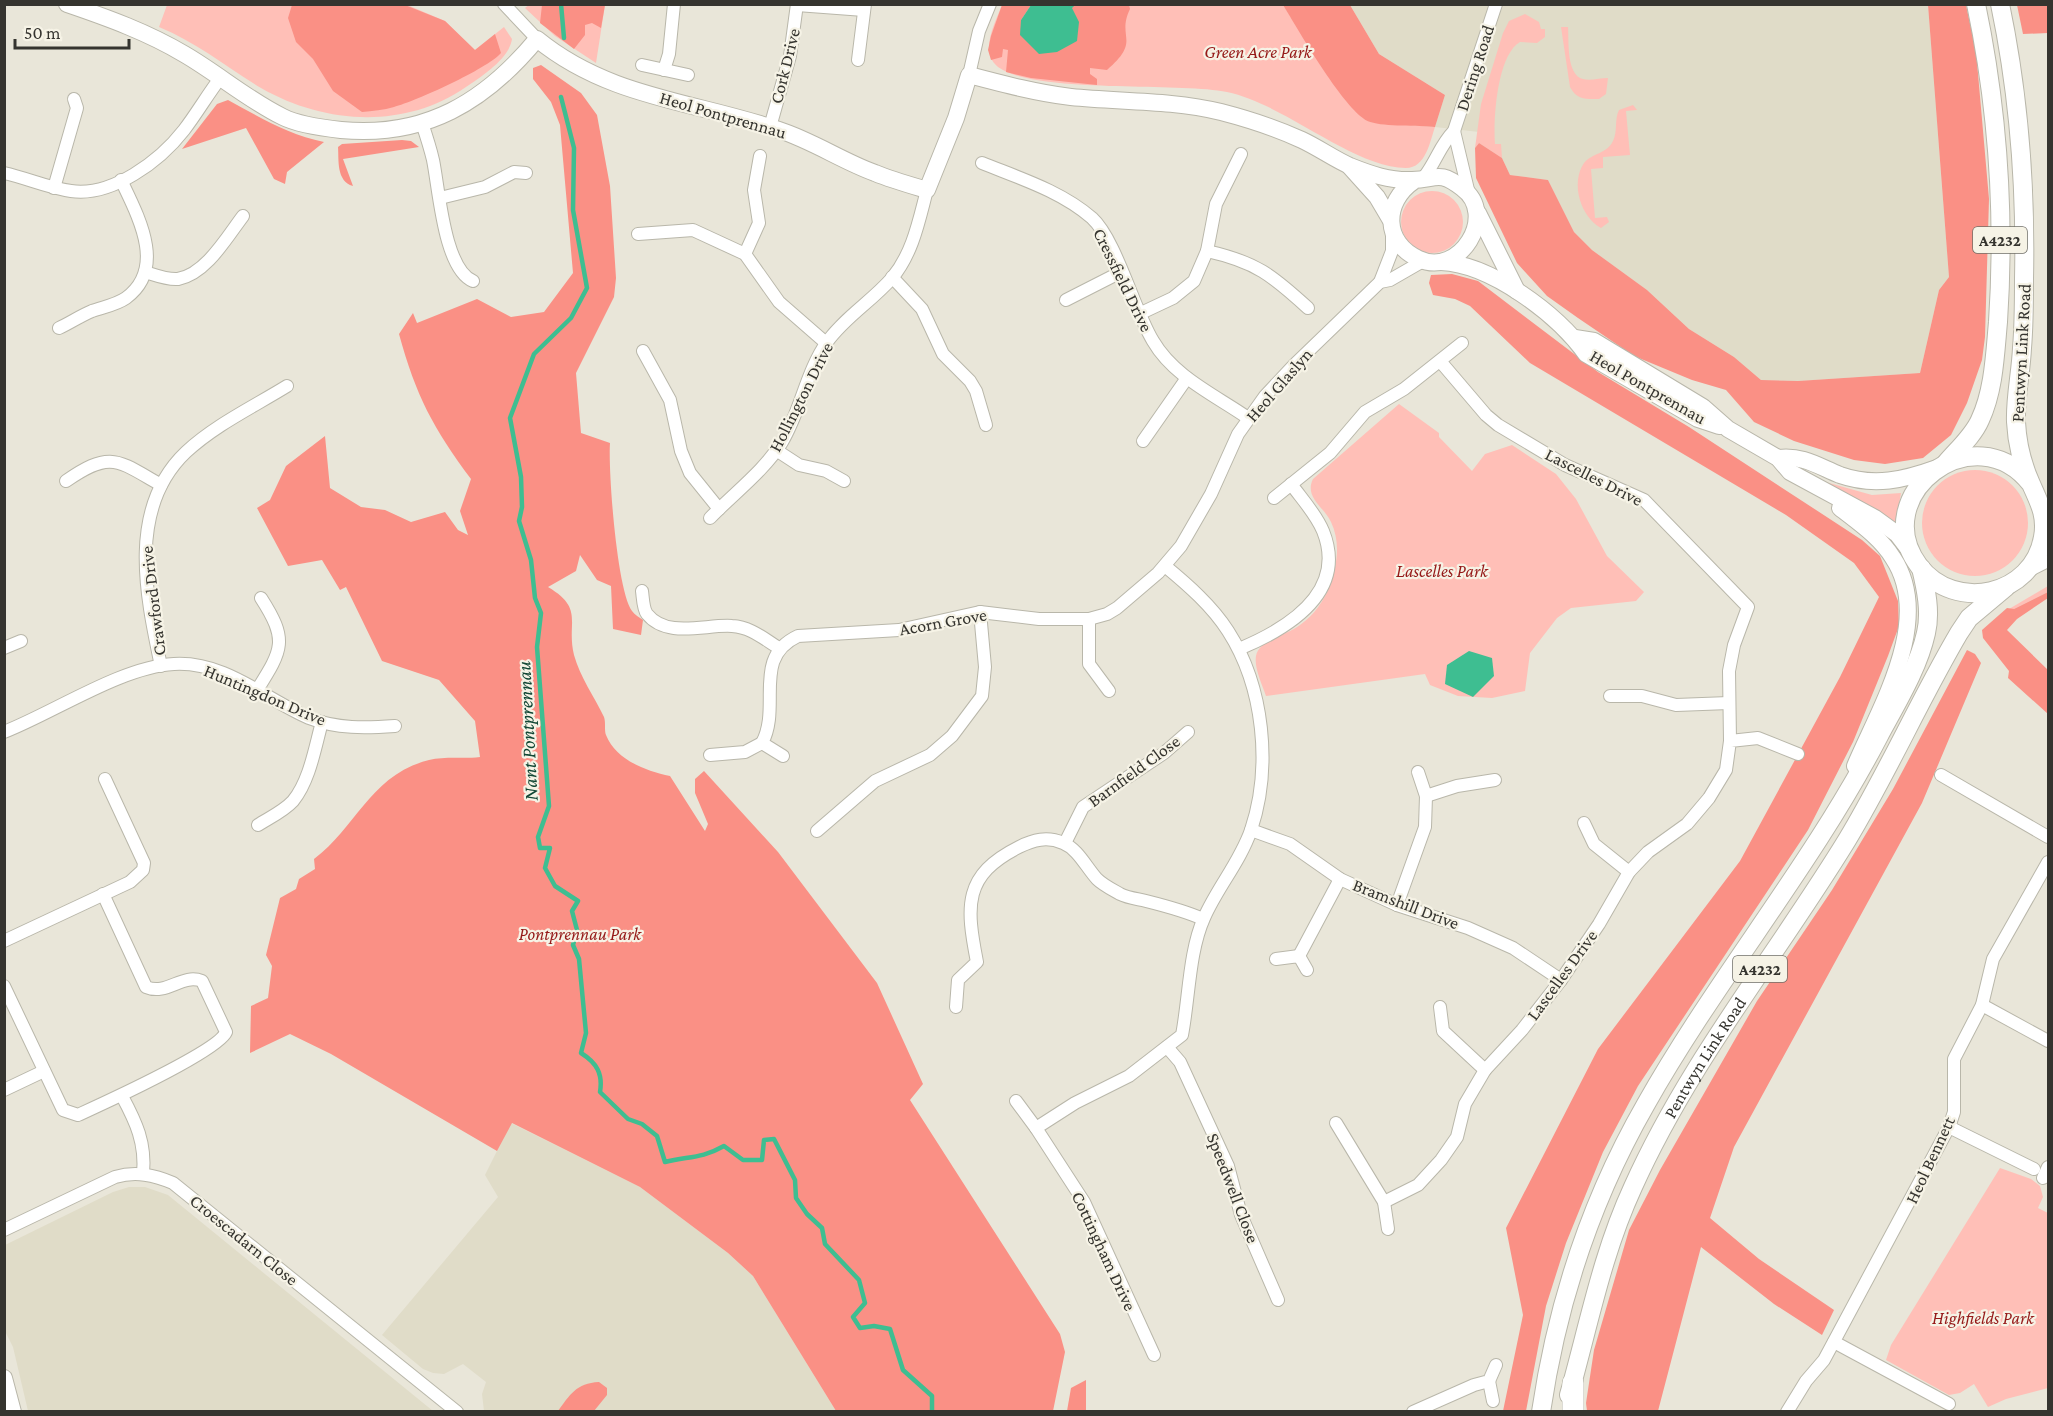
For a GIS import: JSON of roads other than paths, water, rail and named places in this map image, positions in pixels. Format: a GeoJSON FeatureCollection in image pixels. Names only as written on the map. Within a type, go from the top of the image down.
{"type":"FeatureCollection","features":[{"type":"Feature","properties":{"kind":"highway"},"geometry":{"type":"LineString","coordinates":[[1573,1383],[1574,1412]]}},
{"type":"Feature","properties":{"kind":"main road","name":"Pentwyn Link Road"},"geometry":{"type":"LineString","coordinates":[[1541,1412],[1553,1348],[1572,1275],[1596,1208],[1622,1150],[1646,1103],[1695,1024],[1832,819],[1892,712],[1922,644],[1928,611],[1917,561],[1908,540],[1908,510],[1920,484],[1974,431],[1985,408],[1995,359],[1999,311],[1998,160],[1987,60],[1976,4]]}},
{"type":"Feature","properties":{"kind":"main road","name":"Pentwyn Link Road"},"geometry":{"type":"LineString","coordinates":[[1565,1412],[1598,1280],[1623,1209],[1656,1138],[1699,1064],[1852,832],[1886,773],[1959,633],[1969,618],[2025,573],[2033,562],[2043,537],[2042,509],[2032,487],[2022,454],[2016,419],[2022,347],[2024,276],[2022,160],[2016,97],[2000,4]]}},
{"type":"Feature","properties":{"kind":"main road"},"geometry":{"type":"LineString","coordinates":[[1941,465],[1973,456],[1986,457],[2018,470],[2032,487]]}},
{"type":"Feature","properties":{"kind":"main road","name":"Pentwyn Link Road"},"geometry":{"type":"LineString","coordinates":[[1917,561],[1931,578],[1954,591],[1982,594],[2006,587]]}},
{"type":"Feature","properties":{"kind":"street"},"geometry":{"type":"LineString","coordinates":[[67,4],[154,38],[221,77],[284,118],[328,129],[369,132],[422,123],[447,114],[480,95],[513,66],[537,39],[504,4]]}},
{"type":"Feature","properties":{"kind":"street"},"geometry":{"type":"LineString","coordinates":[[664,70],[669,54],[674,4]]}},
{"type":"Feature","properties":{"kind":"street"},"geometry":{"type":"LineString","coordinates":[[927,190],[956,118],[979,32],[990,4]]}},
{"type":"Feature","properties":{"kind":"street","name":"Dering Road"},"geometry":{"type":"LineString","coordinates":[[1419,179],[1435,164],[1443,142],[1454,131],[1496,4]]}},
{"type":"Feature","properties":{"kind":"street","name":"Cork Drive"},"geometry":{"type":"LineString","coordinates":[[770,127],[790,56],[797,5],[864,7],[858,60]]}},
{"type":"Feature","properties":{"kind":"street","name":"Heol Pontprennau"},"geometry":{"type":"LineString","coordinates":[[537,39],[576,67],[605,81],[770,127],[809,141],[875,173],[927,190]]}},
{"type":"Feature","properties":{"kind":"street"},"geometry":{"type":"LineString","coordinates":[[642,65],[688,75]]}},
{"type":"Feature","properties":{"kind":"street"},"geometry":{"type":"LineString","coordinates":[[969,75],[1039,92],[1161,102],[1220,112],[1290,135],[1348,165],[1384,178],[1447,178],[1465,189],[1473,203],[1476,225],[1466,247],[1456,256],[1430,262],[1408,254],[1377,197],[1348,165]]}},
{"type":"Feature","properties":{"kind":"street"},"geometry":{"type":"LineString","coordinates":[[4,174],[54,188],[87,192],[100,190],[121,180],[168,147],[184,131],[221,77]]}},
{"type":"Feature","properties":{"kind":"street"},"geometry":{"type":"LineString","coordinates":[[54,188],[77,108],[74,99]]}},
{"type":"Feature","properties":{"kind":"street"},"geometry":{"type":"LineString","coordinates":[[422,123],[452,253],[465,278],[473,281]]}},
{"type":"Feature","properties":{"kind":"street","name":"Dering Road"},"geometry":{"type":"LineString","coordinates":[[1454,131],[1460,148],[1464,180],[1473,203]]}},
{"type":"Feature","properties":{"kind":"street"},"geometry":{"type":"LineString","coordinates":[[1139,314],[1185,291],[1194,281],[1206,250],[1216,204],[1241,154]]}},
{"type":"Feature","properties":{"kind":"street"},"geometry":{"type":"LineString","coordinates":[[745,254],[759,223],[754,190],[760,156]]}},
{"type":"Feature","properties":{"kind":"street","name":"Cressfield Drive"},"geometry":{"type":"LineString","coordinates":[[982,163],[1053,192],[1092,219],[1099,226],[1139,314],[1165,358],[1187,378],[1248,418]]}},
{"type":"Feature","properties":{"kind":"street"},"geometry":{"type":"LineString","coordinates":[[440,198],[485,187],[514,172],[526,173]]}},
{"type":"Feature","properties":{"kind":"street"},"geometry":{"type":"LineString","coordinates":[[1391,226],[1395,200],[1404,188],[1419,179]]}},
{"type":"Feature","properties":{"kind":"street"},"geometry":{"type":"LineString","coordinates":[[59,328],[125,298],[142,280],[148,261],[142,229],[121,180]]}},
{"type":"Feature","properties":{"kind":"street","name":"Hollington Drive"},"geometry":{"type":"LineString","coordinates":[[643,351],[670,400],[681,451],[690,474],[715,513],[776,450],[794,417],[811,372],[826,343],[850,316],[892,277],[909,249],[927,190]]}},
{"type":"Feature","properties":{"kind":"street","name":"Heol Pontprennau"},"geometry":{"type":"LineString","coordinates":[[1473,203],[1517,291]]}},
{"type":"Feature","properties":{"kind":"street"},"geometry":{"type":"LineString","coordinates":[[145,272],[168,279],[187,276],[209,258],[243,216]]}},
{"type":"Feature","properties":{"kind":"street","name":"Heol Glaslyn"},"geometry":{"type":"LineString","coordinates":[[1165,566],[1193,528],[1248,418],[1294,365],[1380,282],[1392,250],[1391,226]]}},
{"type":"Feature","properties":{"kind":"street"},"geometry":{"type":"LineString","coordinates":[[638,234],[693,230],[745,254],[779,302],[826,343]]}},
{"type":"Feature","properties":{"kind":"street"},"geometry":{"type":"LineString","coordinates":[[1206,250],[1239,258],[1261,268],[1308,309]]}},
{"type":"Feature","properties":{"kind":"street","name":"Heol Pontprennau"},"geometry":{"type":"LineString","coordinates":[[1430,262],[1455,263],[1478,270],[1517,291],[1575,338],[1586,354],[1698,419],[1728,429],[1778,459],[1790,472],[1887,526],[1917,561]]}},
{"type":"Feature","properties":{"kind":"street","name":"Heol Glaslyn"},"geometry":{"type":"LineString","coordinates":[[1380,282],[1390,280],[1430,262]]}},
{"type":"Feature","properties":{"kind":"street"},"geometry":{"type":"LineString","coordinates":[[1066,300],[1121,272]]}},
{"type":"Feature","properties":{"kind":"street"},"geometry":{"type":"LineString","coordinates":[[892,277],[922,309],[943,354],[970,381],[976,391],[986,425]]}},
{"type":"Feature","properties":{"kind":"street"},"geometry":{"type":"LineString","coordinates":[[1274,498],[1330,453],[1365,412],[1404,389],[1462,343]]}},
{"type":"Feature","properties":{"kind":"street","name":"Lascelles Drive"},"geometry":{"type":"LineString","coordinates":[[1384,1202],[1418,1185],[1441,1160],[1457,1137],[1465,1104],[1485,1070],[1522,1030],[1561,980],[1599,924],[1629,872],[1648,852],[1687,824],[1709,798],[1726,770],[1730,741],[1729,671],[1734,645],[1748,608],[1644,500],[1565,465],[1498,425],[1486,415],[1440,361]]}},
{"type":"Feature","properties":{"kind":"street"},"geometry":{"type":"LineString","coordinates":[[1143,441],[1187,378]]}},
{"type":"Feature","properties":{"kind":"street","name":"Crawford Drive"},"geometry":{"type":"LineString","coordinates":[[161,666],[150,605],[146,540],[152,508],[161,485],[180,459],[202,439],[286,386]]}},
{"type":"Feature","properties":{"kind":"street"},"geometry":{"type":"LineString","coordinates":[[776,450],[799,465],[826,471],[843,481]]}},
{"type":"Feature","properties":{"kind":"street","name":"Heol Pontprennau"},"geometry":{"type":"LineString","coordinates":[[1778,459],[1795,456],[1844,476],[1879,482],[1910,478],[1941,465]]}},
{"type":"Feature","properties":{"kind":"street"},"geometry":{"type":"LineString","coordinates":[[66,481],[92,464],[111,460],[161,485]]}},
{"type":"Feature","properties":{"kind":"street"},"geometry":{"type":"LineString","coordinates":[[1239,649],[1304,612],[1316,599],[1324,583],[1328,554],[1324,533],[1291,484]]}},
{"type":"Feature","properties":{"kind":"street"},"geometry":{"type":"LineString","coordinates":[[1814,486],[1869,531],[1888,551],[1904,581],[1909,604],[1908,630],[1893,678],[1832,819]]}},
{"type":"Feature","properties":{"kind":"street"},"geometry":{"type":"LineString","coordinates":[[2032,487],[2049,501]]}},
{"type":"Feature","properties":{"kind":"street"},"geometry":{"type":"LineString","coordinates":[[2025,573],[2049,561]]}},
{"type":"Feature","properties":{"kind":"street"},"geometry":{"type":"LineString","coordinates":[[1036,1128],[1075,1102],[1129,1076],[1182,1035],[1191,970],[1203,920],[1251,830],[1260,795],[1263,753],[1255,698],[1239,649],[1202,598],[1165,566]]}},
{"type":"Feature","properties":{"kind":"street","name":"Acorn Grove"},"geometry":{"type":"LineString","coordinates":[[779,648],[798,636],[899,630],[980,612],[1039,619],[1089,619],[1107,614],[1117,608],[1165,566]]}},
{"type":"Feature","properties":{"kind":"street"},"geometry":{"type":"LineString","coordinates":[[642,591],[646,612],[657,623],[672,628],[734,626],[755,633],[779,648],[772,664],[768,722],[762,743],[745,752],[710,754]]}},
{"type":"Feature","properties":{"kind":"street"},"geometry":{"type":"LineString","coordinates":[[257,690],[280,644],[277,626],[261,598]]}},
{"type":"Feature","properties":{"kind":"street"},"geometry":{"type":"LineString","coordinates":[[817,831],[875,781],[930,755],[952,736],[982,696],[985,667],[980,612]]}},
{"type":"Feature","properties":{"kind":"street"},"geometry":{"type":"LineString","coordinates":[[1089,619],[1089,664],[1109,691]]}},
{"type":"Feature","properties":{"kind":"street"},"geometry":{"type":"LineString","coordinates":[[4,648],[21,641]]}},
{"type":"Feature","properties":{"kind":"street","name":"Huntingdon Drive"},"geometry":{"type":"LineString","coordinates":[[4,732],[120,679],[161,666],[191,665],[207,668],[322,722],[360,727],[395,726]]}},
{"type":"Feature","properties":{"kind":"street"},"geometry":{"type":"LineString","coordinates":[[1610,696],[1642,696],[1676,705],[1729,703]]}},
{"type":"Feature","properties":{"kind":"street"},"geometry":{"type":"LineString","coordinates":[[258,825],[292,802],[313,757],[322,722]]}},
{"type":"Feature","properties":{"kind":"street","name":"Barnfield Close"},"geometry":{"type":"LineString","coordinates":[[1065,843],[1083,807],[1164,753],[1188,732]]}},
{"type":"Feature","properties":{"kind":"street"},"geometry":{"type":"LineString","coordinates":[[1730,741],[1758,738],[1798,754]]}},
{"type":"Feature","properties":{"kind":"street"},"geometry":{"type":"LineString","coordinates":[[762,743],[783,756]]}},
{"type":"Feature","properties":{"kind":"street"},"geometry":{"type":"LineString","coordinates":[[1396,905],[1425,827],[1426,796],[1418,772]]}},
{"type":"Feature","properties":{"kind":"street"},"geometry":{"type":"LineString","coordinates":[[1941,775],[2049,837]]}},
{"type":"Feature","properties":{"kind":"street"},"geometry":{"type":"LineString","coordinates":[[4,940],[139,877],[144,863],[105,779]]}},
{"type":"Feature","properties":{"kind":"street"},"geometry":{"type":"LineString","coordinates":[[1426,796],[1457,786],[1495,780]]}},
{"type":"Feature","properties":{"kind":"street"},"geometry":{"type":"LineString","coordinates":[[1584,823],[1594,844],[1629,872]]}},
{"type":"Feature","properties":{"kind":"street","name":"Bramshill Drive"},"geometry":{"type":"LineString","coordinates":[[1251,830],[1290,844],[1340,879],[1396,905],[1468,928],[1513,948],[1561,980]]}},
{"type":"Feature","properties":{"kind":"street"},"geometry":{"type":"LineString","coordinates":[[956,1007],[958,980],[977,962],[972,922],[972,895],[976,882],[986,867],[1002,855],[1032,840],[1045,839],[1065,843],[1099,881],[1122,895],[1185,912],[1203,920]]}},
{"type":"Feature","properties":{"kind":"street","name":"Heol Bennett"},"geometry":{"type":"LineString","coordinates":[[1787,1412],[1834,1342],[1949,1127],[1954,1112],[1954,1059],[1982,1005],[1993,959],[2049,862]]}},
{"type":"Feature","properties":{"kind":"street"},"geometry":{"type":"LineString","coordinates":[[1299,956],[1340,879]]}},
{"type":"Feature","properties":{"kind":"street"},"geometry":{"type":"LineString","coordinates":[[4,986],[63,1110],[71,1115],[78,1115],[122,1096],[218,1044],[226,1032],[202,981],[195,978],[163,990],[147,987],[103,894]]}},
{"type":"Feature","properties":{"kind":"street"},"geometry":{"type":"LineString","coordinates":[[1276,959],[1299,956]]}},
{"type":"Feature","properties":{"kind":"street"},"geometry":{"type":"LineString","coordinates":[[1299,956],[1307,970]]}},
{"type":"Feature","properties":{"kind":"street"},"geometry":{"type":"LineString","coordinates":[[1982,1005],[2049,1041]]}},
{"type":"Feature","properties":{"kind":"street"},"geometry":{"type":"LineString","coordinates":[[1440,1007],[1443,1031],[1485,1070]]}},
{"type":"Feature","properties":{"kind":"street","name":"Speedwell Close"},"geometry":{"type":"LineString","coordinates":[[1167,1047],[1180,1062],[1228,1166],[1241,1215],[1278,1300]]}},
{"type":"Feature","properties":{"kind":"street"},"geometry":{"type":"LineString","coordinates":[[4,1090],[44,1071]]}},
{"type":"Feature","properties":{"kind":"street"},"geometry":{"type":"LineString","coordinates":[[122,1096],[142,1138],[143,1174]]}},
{"type":"Feature","properties":{"kind":"street","name":"Cottingham Drive"},"geometry":{"type":"LineString","coordinates":[[1016,1101],[1084,1202],[1154,1355]]}},
{"type":"Feature","properties":{"kind":"street"},"geometry":{"type":"LineString","coordinates":[[1336,1123],[1384,1202],[1388,1229]]}},
{"type":"Feature","properties":{"kind":"street"},"geometry":{"type":"LineString","coordinates":[[1949,1127],[2042,1171]]}},
{"type":"Feature","properties":{"kind":"street","name":"Croescadarn Close"},"geometry":{"type":"LineString","coordinates":[[4,1230],[115,1177],[143,1174],[158,1176],[173,1184],[457,1412]]}},
{"type":"Feature","properties":{"kind":"street"},"geometry":{"type":"LineString","coordinates":[[1834,1342],[1949,1404]]}},
{"type":"Feature","properties":{"kind":"street"},"geometry":{"type":"LineString","coordinates":[[1493,1401],[1489,1381],[1496,1365]]}},
{"type":"Feature","properties":{"kind":"street"},"geometry":{"type":"LineString","coordinates":[[4,1378],[13,1412]]}},
{"type":"Feature","properties":{"kind":"street"},"geometry":{"type":"LineString","coordinates":[[1413,1412],[1474,1385],[1489,1381]]}},
{"type":"Feature","properties":{"kind":"waterway","name":"Nant Pontprennau"},"geometry":{"type":"LineString","coordinates":[[561,4],[564,38]]}},
{"type":"Feature","properties":{"kind":"waterway","name":"Nant Pontprennau"},"geometry":{"type":"LineString","coordinates":[[561,97],[574,148],[573,210],[587,288],[571,318],[534,354],[510,418],[521,477],[522,507],[519,521],[531,560],[535,598],[541,613],[537,647],[549,806],[538,837],[540,848],[550,848],[545,868],[555,886],[578,901],[572,911],[577,930],[573,945],[579,959],[586,1033],[581,1053],[595,1065],[600,1074],[600,1092],[628,1119],[642,1124],[657,1136],[665,1162],[702,1155],[724,1146],[743,1160],[762,1160],[764,1140],[774,1139],[795,1180],[796,1198],[807,1214],[822,1228],[825,1244],[859,1280],[865,1303],[853,1317],[860,1328],[874,1326],[890,1329],[903,1370],[932,1396],[932,1412]]}},
{"type":"Feature","properties":{"kind":"park label","name":"Green Acre Park"},"geometry":{"type":"Point","coordinates":[1258,52]}},
{"type":"Feature","properties":{"kind":"park label","name":"Lascelles Park"},"geometry":{"type":"Point","coordinates":[1442,571]}},
{"type":"Feature","properties":{"kind":"park label","name":"Pontprennau Park"},"geometry":{"type":"Point","coordinates":[580,934]}},
{"type":"Feature","properties":{"kind":"park label","name":"Highfields Park"},"geometry":{"type":"Point","coordinates":[1983,1318]}}]}
